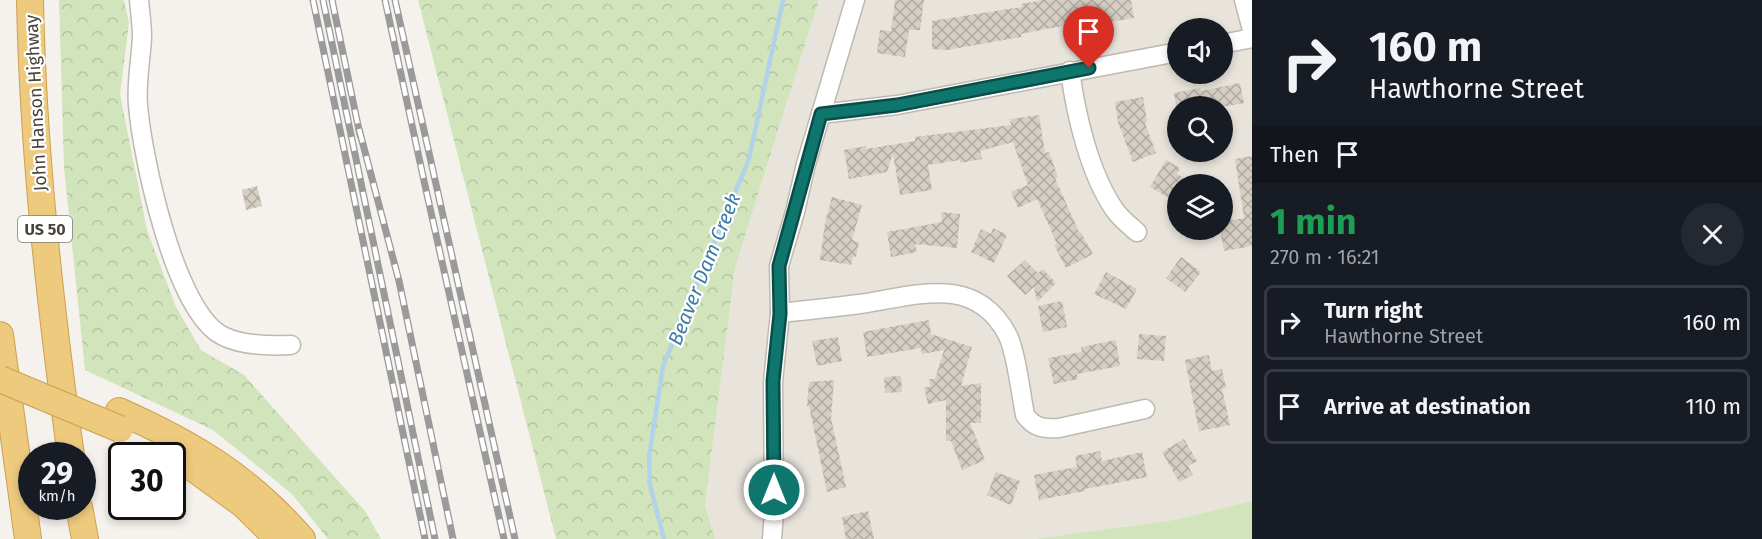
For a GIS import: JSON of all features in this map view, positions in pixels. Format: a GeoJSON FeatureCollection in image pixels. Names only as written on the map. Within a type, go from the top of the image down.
{"type":"FeatureCollection","features":[{"type":"Feature","properties":{"kind":"highway","name":"John Hanson Highway"},"geometry":{"type":"LineString","coordinates":[[30,0],[33,75],[45,234],[69,442]]}},
{"type":"Feature","properties":{"kind":"highway"},"geometry":{"type":"LineString","coordinates":[[0,335],[28,539]]}},
{"type":"Feature","properties":{"kind":"highway"},"geometry":{"type":"LineString","coordinates":[[0,360],[120,420],[211,480],[244,505],[278,539]]}},
{"type":"Feature","properties":{"kind":"highway"},"geometry":{"type":"LineString","coordinates":[[0,379],[174,436],[224,467],[263,498],[302,539]]}},
{"type":"Feature","properties":{"kind":"highway"},"geometry":{"type":"LineString","coordinates":[[81,520],[84,539]]}},
{"type":"Feature","properties":{"kind":"street"},"geometry":{"type":"LineString","coordinates":[[139,0],[142,36],[137,102],[140,132],[162,224],[186,289],[196,309],[209,327],[224,337],[267,346],[291,345]]}},
{"type":"Feature","properties":{"kind":"street"},"geometry":{"type":"LineString","coordinates":[[772,539],[774,513],[773,381],[780,314],[779,266],[855,0]]}},
{"type":"Feature","properties":{"kind":"street"},"geometry":{"type":"LineString","coordinates":[[1244,0],[1252,30]]}},
{"type":"Feature","properties":{"kind":"street"},"geometry":{"type":"LineString","coordinates":[[1233,42],[1252,38]]}},
{"type":"Feature","properties":{"kind":"street"},"geometry":{"type":"LineString","coordinates":[[821,114],[897,105],[1167,54]]}},
{"type":"Feature","properties":{"kind":"street"},"geometry":{"type":"LineString","coordinates":[[1070,71],[1077,111],[1103,191],[1115,211],[1137,232]]}},
{"type":"Feature","properties":{"kind":"street"},"geometry":{"type":"LineString","coordinates":[[780,314],[866,303],[910,294],[953,293],[986,307],[1000,323],[1008,337],[1025,415],[1034,425],[1046,429],[1059,428],[1145,409]]}},
{"type":"Feature","properties":{"kind":"shaded area"},"geometry":{"type":"Polygon","coordinates":[[[819,0],[1252,0],[1252,501],[1174,520],[1034,539],[715,539],[705,506],[735,268],[819,0]]]}},
{"type":"Feature","properties":{"kind":"green space"},"geometry":{"type":"Polygon","coordinates":[[[59,0],[124,0],[129,23],[120,94],[147,230],[176,307],[201,350],[244,375],[365,511],[381,539],[328,539],[292,494],[213,430],[85,370],[64,167],[59,0]]]}},
{"type":"Feature","properties":{"kind":"green space"},"geometry":{"type":"Polygon","coordinates":[[[418,0],[819,0],[735,268],[705,505],[715,539],[556,539],[418,0]]]}},
{"type":"Feature","properties":{"kind":"green space"},"geometry":{"type":"Polygon","coordinates":[[[1252,501],[1252,539],[1034,539],[1174,520],[1252,501]]]}},
{"type":"Feature","properties":{"kind":"building"},"geometry":{"type":"Polygon","coordinates":[[[895,0],[924,0],[920,30],[909,30],[905,57],[877,53],[880,30],[891,31],[895,0]]]}},
{"type":"Feature","properties":{"kind":"building"},"geometry":{"type":"Polygon","coordinates":[[[1043,0],[1131,0],[1134,18],[1108,22],[1107,19],[1046,29],[1021,34],[1021,37],[947,50],[932,49],[932,21],[1022,7],[1021,4],[1043,0]]]}},
{"type":"Feature","properties":{"kind":"building"},"geometry":{"type":"Polygon","coordinates":[[[1240,83],[1244,103],[1233,105],[1233,96],[1174,96],[1174,93],[1200,88],[1201,91],[1240,83]]]}},
{"type":"Feature","properties":{"kind":"building"},"geometry":{"type":"Polygon","coordinates":[[[1143,97],[1147,122],[1145,123],[1156,153],[1133,162],[1118,122],[1115,102],[1143,97]]]}},
{"type":"Feature","properties":{"kind":"building"},"geometry":{"type":"Polygon","coordinates":[[[1039,115],[1045,153],[1049,152],[1058,177],[1055,178],[1079,232],[1093,254],[1066,268],[1054,245],[1057,244],[1037,199],[1018,208],[1011,192],[1028,185],[1013,142],[980,151],[982,159],[928,165],[932,190],[900,195],[893,154],[887,172],[849,179],[844,150],[915,141],[915,137],[1011,125],[1010,119],[1039,115]]]}},
{"type":"Feature","properties":{"kind":"building"},"geometry":{"type":"Polygon","coordinates":[[[1252,156],[1252,246],[1224,251],[1222,240],[1233,240],[1233,220],[1244,218],[1235,159],[1252,156]]]}},
{"type":"Feature","properties":{"kind":"building"},"geometry":{"type":"Polygon","coordinates":[[[1166,160],[1180,168],[1177,174],[1167,174],[1167,197],[1150,187],[1166,160]]]}},
{"type":"Feature","properties":{"kind":"building"},"geometry":{"type":"Polygon","coordinates":[[[257,186],[262,206],[246,210],[242,190],[257,186]]]}},
{"type":"Feature","properties":{"kind":"building"},"geometry":{"type":"Polygon","coordinates":[[[832,197],[862,205],[852,240],[859,242],[856,257],[853,257],[851,265],[820,260],[825,223],[832,197]]]}},
{"type":"Feature","properties":{"kind":"building"},"geometry":{"type":"Polygon","coordinates":[[[941,212],[960,214],[957,248],[915,244],[917,252],[891,257],[887,232],[942,222],[941,212]]]}},
{"type":"Feature","properties":{"kind":"building"},"geometry":{"type":"Polygon","coordinates":[[[993,228],[1007,235],[994,263],[971,252],[981,229],[991,234],[993,228]]]}},
{"type":"Feature","properties":{"kind":"building"},"geometry":{"type":"Polygon","coordinates":[[[1181,257],[1201,272],[1185,292],[1166,278],[1181,257]]]}},
{"type":"Feature","properties":{"kind":"building"},"geometry":{"type":"Polygon","coordinates":[[[1025,260],[1038,273],[1043,269],[1056,283],[1037,302],[1034,287],[1025,295],[1007,276],[1025,260]]]}},
{"type":"Feature","properties":{"kind":"building"},"geometry":{"type":"Polygon","coordinates":[[[1106,272],[1137,289],[1126,309],[1094,294],[1106,272]]]}},
{"type":"Feature","properties":{"kind":"building"},"geometry":{"type":"Polygon","coordinates":[[[1062,301],[1067,327],[1043,332],[1038,306],[1062,301]]]}},
{"type":"Feature","properties":{"kind":"building"},"geometry":{"type":"Polygon","coordinates":[[[929,320],[931,334],[972,347],[961,386],[981,383],[981,423],[970,423],[985,460],[962,470],[951,441],[946,441],[946,400],[928,404],[924,387],[930,387],[929,379],[935,379],[944,350],[922,354],[921,348],[867,357],[863,332],[929,320]]]}},
{"type":"Feature","properties":{"kind":"building"},"geometry":{"type":"Polygon","coordinates":[[[1139,334],[1166,336],[1164,361],[1137,359],[1139,334]]]}},
{"type":"Feature","properties":{"kind":"building"},"geometry":{"type":"Polygon","coordinates":[[[838,337],[842,361],[817,366],[812,341],[838,337]]]}},
{"type":"Feature","properties":{"kind":"building"},"geometry":{"type":"Polygon","coordinates":[[[1116,340],[1120,366],[1077,374],[1078,379],[1054,384],[1048,358],[1082,352],[1081,347],[1116,340]]]}},
{"type":"Feature","properties":{"kind":"building"},"geometry":{"type":"Polygon","coordinates":[[[1209,355],[1212,371],[1222,369],[1226,388],[1222,389],[1230,425],[1199,431],[1185,360],[1209,355]]]}},
{"type":"Feature","properties":{"kind":"building"},"geometry":{"type":"Polygon","coordinates":[[[901,376],[902,392],[885,393],[884,377],[901,376]]]}},
{"type":"Feature","properties":{"kind":"building"},"geometry":{"type":"Polygon","coordinates":[[[834,380],[831,418],[846,487],[827,492],[809,406],[807,406],[809,382],[834,380]]]}},
{"type":"Feature","properties":{"kind":"building"},"geometry":{"type":"Polygon","coordinates":[[[1184,439],[1197,461],[1188,466],[1193,475],[1179,482],[1162,452],[1184,439]]]}},
{"type":"Feature","properties":{"kind":"building"},"geometry":{"type":"Polygon","coordinates":[[[1100,451],[1102,461],[1142,452],[1147,477],[1039,500],[1034,475],[1077,467],[1075,456],[1100,451]]]}},
{"type":"Feature","properties":{"kind":"building"},"geometry":{"type":"Polygon","coordinates":[[[996,472],[1020,481],[1011,505],[987,495],[996,472]]]}},
{"type":"Feature","properties":{"kind":"building"},"geometry":{"type":"Polygon","coordinates":[[[868,511],[874,539],[846,539],[842,517],[868,511]]]}},
{"type":"Feature","properties":{"kind":"waterway","name":"Beaver Dam Creek"},"geometry":{"type":"LineString","coordinates":[[664,539],[650,485],[649,457],[663,366],[749,159],[783,0]]}},
{"type":"Feature","properties":{"kind":"railway"},"geometry":{"type":"LineString","coordinates":[[313,0],[425,539]]}},
{"type":"Feature","properties":{"kind":"railway"},"geometry":{"type":"LineString","coordinates":[[323,0],[435,539]]}},
{"type":"Feature","properties":{"kind":"railway"},"geometry":{"type":"LineString","coordinates":[[332,0],[360,135]]}},
{"type":"Feature","properties":{"kind":"railway"},"geometry":{"type":"LineString","coordinates":[[385,0],[504,539]]}},
{"type":"Feature","properties":{"kind":"railway"},"geometry":{"type":"LineString","coordinates":[[395,0],[515,539]]}},
{"type":"Feature","properties":{"kind":"railway"},"geometry":{"type":"LineString","coordinates":[[359,129],[399,281],[453,539]]}},
{"type":"Feature","properties":{"kind":"route"},"geometry":{"type":"LineString","coordinates":[[774,490],[773,381],[780,314],[779,266],[821,114],[868,110],[1089,68]]}}]}
